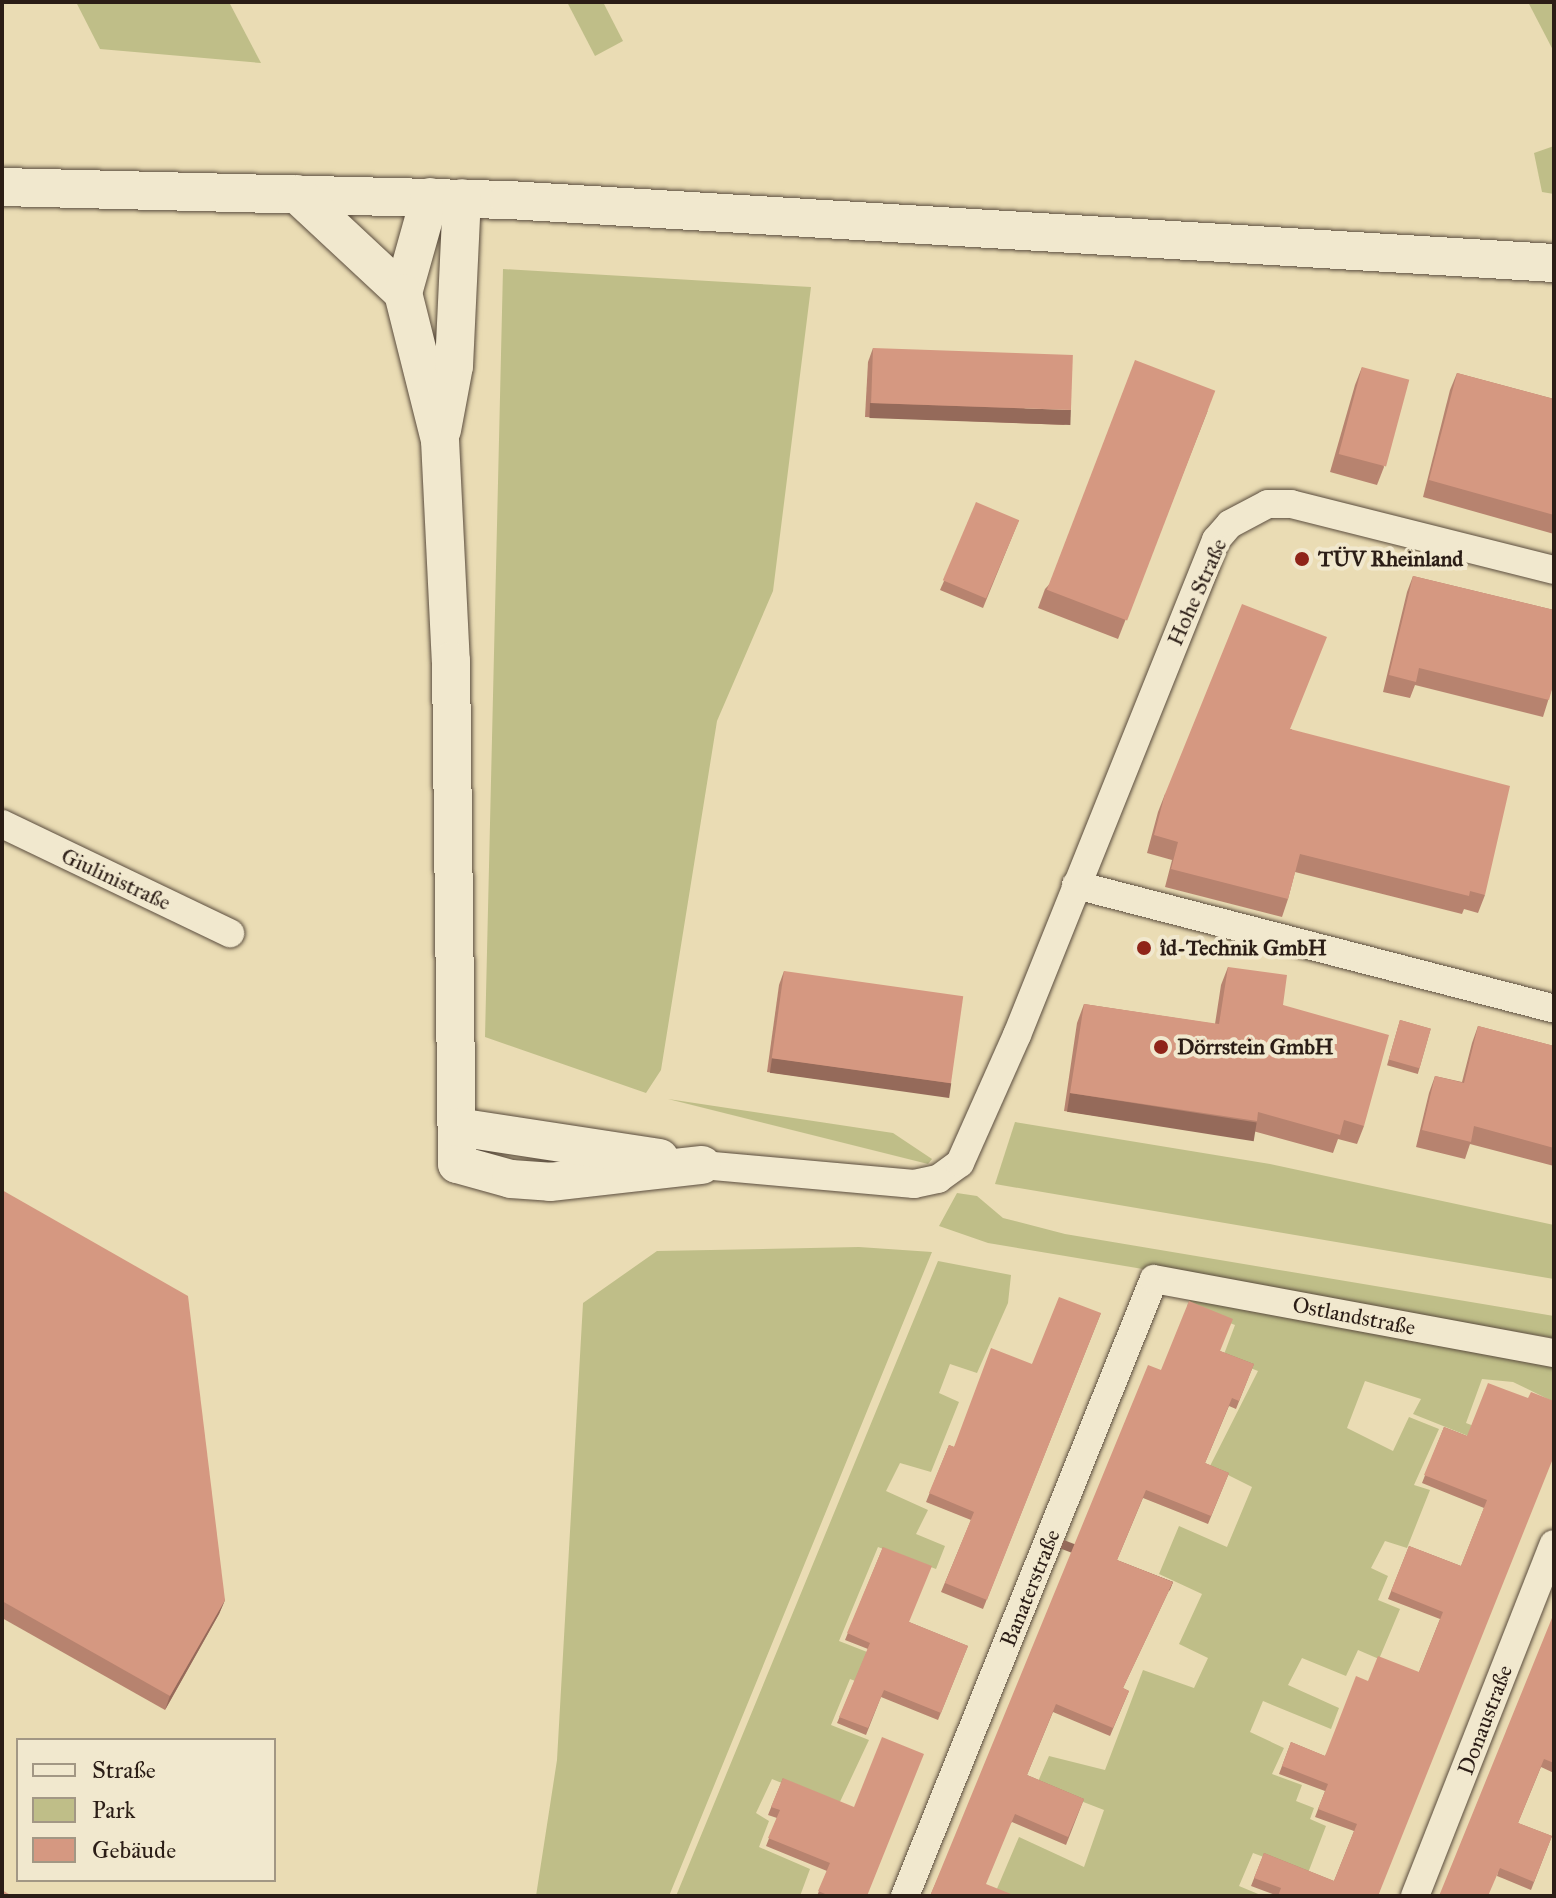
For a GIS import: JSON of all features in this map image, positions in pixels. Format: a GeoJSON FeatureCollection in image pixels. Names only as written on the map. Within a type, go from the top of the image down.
{"type":"FeatureCollection","features":[{"type":"Feature","properties":{"kind":"main road"},"geometry":{"type":"LineString","coordinates":[[2,187],[446,197],[1554,263]]}},
{"type":"Feature","properties":{"kind":"main road"},"geometry":{"type":"LineString","coordinates":[[297,194],[403,293],[440,440],[451,661],[457,1164],[511,1179],[550,1182],[702,1165]]}},
{"type":"Feature","properties":{"kind":"main road"},"geometry":{"type":"LineString","coordinates":[[403,293],[446,197]]}},
{"type":"Feature","properties":{"kind":"main road"},"geometry":{"type":"LineString","coordinates":[[440,440],[454,366],[446,197]]}},
{"type":"Feature","properties":{"kind":"main road"},"geometry":{"type":"LineString","coordinates":[[457,1127],[702,1165]]}},
{"type":"Feature","properties":{"kind":"street","name":"Hohe Straße"},"geometry":{"type":"LineString","coordinates":[[702,1165],[914,1184],[947,1174],[969,1147],[1216,540],[1240,517],[1268,504],[1291,504],[1554,570]]}},
{"type":"Feature","properties":{"kind":"street","name":"Giulinistraße"},"geometry":{"type":"LineString","coordinates":[[2,824],[230,933]]}},
{"type":"Feature","properties":{"kind":"street"},"geometry":{"type":"LineString","coordinates":[[1076,885],[1554,1009]]}},
{"type":"Feature","properties":{"kind":"street","name":"Ostlandstraße"},"geometry":{"type":"LineString","coordinates":[[1154,1279],[1554,1353]]}},
{"type":"Feature","properties":{"kind":"street","name":"Banaterstraße"},"geometry":{"type":"LineString","coordinates":[[905,1896],[1154,1279]]}},
{"type":"Feature","properties":{"kind":"street","name":"Donaustraße"},"geometry":{"type":"LineString","coordinates":[[1415,1896],[1554,1544]]}},
{"type":"Feature","properties":{"kind":"green space"},"geometry":{"type":"Polygon","coordinates":[[[76,2],[229,2],[261,63],[100,49],[76,2]]]}},
{"type":"Feature","properties":{"kind":"green space"},"geometry":{"type":"Polygon","coordinates":[[[567,2],[603,2],[623,41],[595,56],[567,2]]]}},
{"type":"Feature","properties":{"kind":"green space"},"geometry":{"type":"Polygon","coordinates":[[[1528,2],[1554,2],[1554,52],[1528,2]]]}},
{"type":"Feature","properties":{"kind":"green space"},"geometry":{"type":"Polygon","coordinates":[[[1554,146],[1554,194],[1542,192],[1534,153],[1554,146]]]}},
{"type":"Feature","properties":{"kind":"green space"},"geometry":{"type":"Polygon","coordinates":[[[503,269],[811,287],[773,591],[717,721],[661,1070],[646,1093],[485,1037],[503,269]]]}},
{"type":"Feature","properties":{"kind":"green space"},"geometry":{"type":"Polygon","coordinates":[[[668,1099],[893,1133],[932,1159],[928,1164],[668,1099]]]}},
{"type":"Feature","properties":{"kind":"green space"},"geometry":{"type":"Polygon","coordinates":[[[1015,1122],[1270,1164],[1554,1225],[1554,1279],[995,1184],[1015,1122]]]}},
{"type":"Feature","properties":{"kind":"green space"},"geometry":{"type":"Polygon","coordinates":[[[957,1193],[977,1196],[1003,1218],[1065,1234],[1554,1316],[1554,1338],[988,1243],[939,1226],[957,1193]]]}},
{"type":"Feature","properties":{"kind":"green space"},"geometry":{"type":"Polygon","coordinates":[[[859,1247],[932,1252],[669,1896],[536,1896],[557,1760],[583,1303],[657,1251],[859,1247]]]}},
{"type":"Feature","properties":{"kind":"green space"},"geometry":{"type":"Polygon","coordinates":[[[938,1261],[1011,1275],[1008,1303],[977,1373],[950,1364],[939,1393],[959,1402],[931,1472],[900,1463],[886,1491],[928,1510],[916,1534],[945,1546],[936,1569],[878,1547],[839,1641],[903,1666],[893,1695],[850,1679],[831,1725],[869,1740],[838,1806],[772,1779],[756,1813],[769,1821],[759,1847],[810,1869],[800,1896],[676,1896],[938,1261]]]}},
{"type":"Feature","properties":{"kind":"green space"},"geometry":{"type":"Polygon","coordinates":[[[1190,1299],[1554,1367],[1554,1402],[1513,1382],[1482,1379],[1466,1423],[1503,1437],[1496,1447],[1413,1414],[1421,1399],[1365,1381],[1347,1428],[1393,1451],[1409,1417],[1439,1429],[1414,1485],[1430,1490],[1407,1548],[1385,1541],[1371,1568],[1388,1576],[1378,1600],[1400,1609],[1379,1659],[1358,1650],[1346,1676],[1302,1658],[1288,1685],[1339,1708],[1331,1729],[1263,1701],[1250,1732],[1284,1748],[1272,1774],[1302,1785],[1296,1801],[1314,1808],[1310,1819],[1326,1826],[1308,1873],[1253,1853],[1239,1886],[1263,1896],[1011,1896],[996,1891],[1019,1837],[1084,1867],[1104,1810],[1037,1784],[1049,1756],[1105,1770],[1143,1670],[1194,1688],[1208,1658],[1179,1644],[1202,1594],[1159,1574],[1179,1526],[1227,1547],[1252,1487],[1210,1466],[1258,1371],[1223,1357],[1235,1325],[1187,1306],[1190,1299]]]}},
{"type":"Feature","properties":{"kind":"building"},"geometry":{"type":"Polygon","coordinates":[[[873,348],[1073,355],[1071,410],[871,403],[873,348]]]}},
{"type":"Feature","properties":{"kind":"building"},"geometry":{"type":"Polygon","coordinates":[[[1135,360],[1215,391],[1127,620],[1047,590],[1135,360]]]}},
{"type":"Feature","properties":{"kind":"building"},"geometry":{"type":"Polygon","coordinates":[[[1362,367],[1409,380],[1386,467],[1339,454],[1362,367]]]}},
{"type":"Feature","properties":{"kind":"building"},"geometry":{"type":"Polygon","coordinates":[[[1457,373],[1554,399],[1554,515],[1429,480],[1457,373]]]}},
{"type":"Feature","properties":{"kind":"building"},"geometry":{"type":"Polygon","coordinates":[[[976,502],[1019,520],[986,599],[943,580],[976,502]]]}},
{"type":"Feature","properties":{"kind":"building"},"geometry":{"type":"Polygon","coordinates":[[[1413,576],[1554,610],[1554,682],[1549,700],[1419,668],[1416,682],[1389,675],[1413,576]]]}},
{"type":"Feature","properties":{"kind":"building"},"geometry":{"type":"Polygon","coordinates":[[[1242,604],[1327,637],[1290,729],[1510,786],[1485,895],[1470,891],[1469,896],[1300,854],[1288,899],[1171,869],[1178,842],[1154,835],[1165,794],[1242,604]]]}},
{"type":"Feature","properties":{"kind":"building"},"geometry":{"type":"Polygon","coordinates":[[[1228,967],[1287,975],[1283,1005],[1389,1035],[1364,1126],[1344,1120],[1340,1135],[1258,1112],[1257,1121],[1070,1093],[1084,1004],[1219,1024],[1228,967]]]}},
{"type":"Feature","properties":{"kind":"building"},"geometry":{"type":"Polygon","coordinates":[[[784,971],[963,996],[951,1083],[772,1058],[784,971]]]}},
{"type":"Feature","properties":{"kind":"building"},"geometry":{"type":"Polygon","coordinates":[[[1400,1020],[1431,1029],[1419,1068],[1389,1059],[1400,1020]]]}},
{"type":"Feature","properties":{"kind":"building"},"geometry":{"type":"Polygon","coordinates":[[[1478,1026],[1554,1046],[1554,1148],[1474,1126],[1471,1142],[1422,1130],[1435,1076],[1464,1083],[1478,1026]]]}},
{"type":"Feature","properties":{"kind":"building"},"geometry":{"type":"Polygon","coordinates":[[[2,1190],[188,1296],[225,1600],[170,1696],[2,1601],[2,1190]]]}},
{"type":"Feature","properties":{"kind":"building"},"geometry":{"type":"Polygon","coordinates":[[[1059,1297],[1101,1313],[987,1600],[945,1583],[974,1512],[929,1493],[949,1445],[954,1447],[991,1348],[1032,1364],[1059,1297]]]}},
{"type":"Feature","properties":{"kind":"building"},"geometry":{"type":"Polygon","coordinates":[[[1189,1301],[1233,1319],[1220,1351],[1254,1364],[1239,1401],[1232,1398],[1205,1463],[1229,1473],[1211,1516],[1146,1490],[1117,1560],[1173,1582],[1123,1688],[1129,1691],[1113,1728],[1056,1704],[1027,1775],[1084,1799],[1068,1837],[1015,1814],[986,1884],[1016,1896],[930,1896],[1148,1365],[1161,1370],[1189,1301]]]}},
{"type":"Feature","properties":{"kind":"building"},"geometry":{"type":"Polygon","coordinates":[[[1488,1383],[1528,1398],[1531,1392],[1554,1401],[1554,1456],[1378,1896],[1278,1896],[1281,1888],[1254,1878],[1264,1853],[1334,1881],[1357,1824],[1318,1809],[1328,1784],[1282,1766],[1291,1742],[1325,1756],[1356,1676],[1368,1681],[1378,1656],[1419,1672],[1443,1612],[1391,1591],[1409,1546],[1461,1566],[1487,1500],[1424,1475],[1444,1427],[1467,1436],[1488,1383]]]}},
{"type":"Feature","properties":{"kind":"building"},"geometry":{"type":"Polygon","coordinates":[[[883,1547],[932,1566],[909,1622],[968,1646],[941,1713],[884,1690],[868,1728],[839,1717],[870,1643],[847,1633],[883,1547]]]}},
{"type":"Feature","properties":{"kind":"building"},"geometry":{"type":"Polygon","coordinates":[[[1554,1613],[1554,1763],[1544,1759],[1518,1823],[1552,1836],[1534,1882],[1500,1868],[1488,1896],[1439,1896],[1554,1613]]]}},
{"type":"Feature","properties":{"kind":"building"},"geometry":{"type":"Polygon","coordinates":[[[882,1737],[924,1754],[867,1896],[830,1896],[818,1891],[830,1863],[768,1838],[780,1810],[771,1807],[783,1778],[854,1807],[882,1737]]]}},
{"type":"Feature","properties":{"kind":"place","name":"TÜV Rheinland"},"geometry":{"type":"Point","coordinates":[1302,559]}},
{"type":"Feature","properties":{"kind":"place","name":"îd-Technik GmbH"},"geometry":{"type":"Point","coordinates":[1144,948]}},
{"type":"Feature","properties":{"kind":"place","name":"Dörrstein GmbH"},"geometry":{"type":"Point","coordinates":[1161,1047]}}]}
